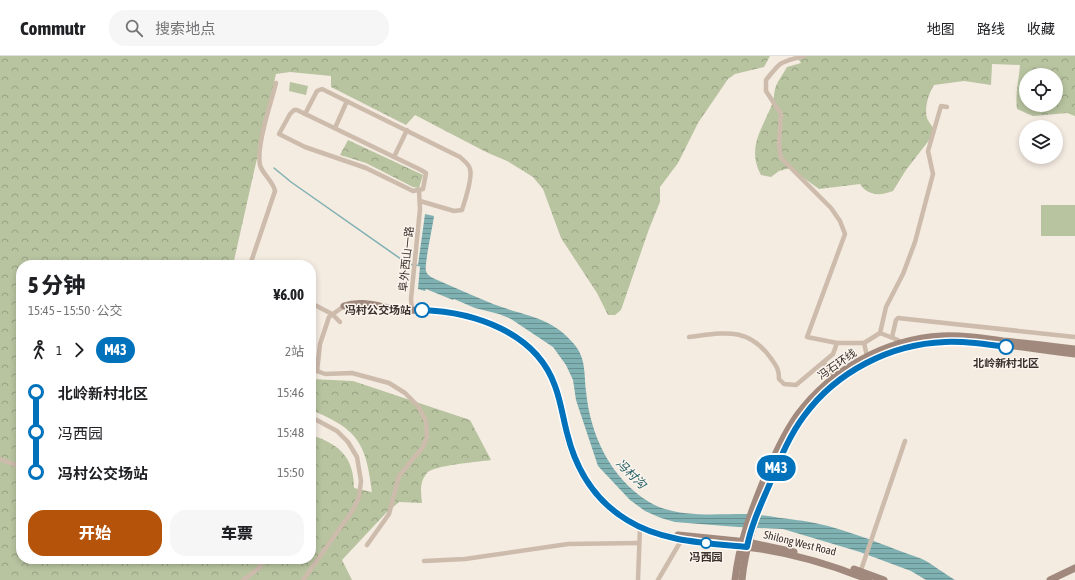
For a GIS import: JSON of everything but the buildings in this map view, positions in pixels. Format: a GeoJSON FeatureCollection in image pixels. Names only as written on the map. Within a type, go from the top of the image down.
{"type":"FeatureCollection","features":[{"type":"Feature","properties":{"kind":"main road","name":"Shilong West Road"},"geometry":{"type":"LineString","coordinates":[[344,306],[354,302],[402,310],[434,311],[484,322],[510,333],[530,347],[545,366],[555,386],[568,441],[583,478],[604,503],[628,521],[640,527],[660,533],[682,539],[744,544]]}},
{"type":"Feature","properties":{"kind":"main road","name":"冯石环线"},"geometry":{"type":"LineString","coordinates":[[755,511],[784,450],[801,420],[815,402],[850,373],[878,358],[900,347],[931,338],[956,336],[1075,349]]}},
{"type":"Feature","properties":{"kind":"main road","name":"冯石环线"},"geometry":{"type":"LineString","coordinates":[[735,580],[744,544],[755,511],[787,431],[806,404],[835,377],[867,356],[880,350],[946,342],[982,344],[1075,354]]}},
{"type":"Feature","properties":{"kind":"main road","name":"Shilong West Road"},"geometry":{"type":"LineString","coordinates":[[660,533],[744,544],[884,580]]}},
{"type":"Feature","properties":{"kind":"main road","name":"冯石环线"},"geometry":{"type":"LineString","coordinates":[[742,580],[744,544]]}},
{"type":"Feature","properties":{"kind":"main road"},"geometry":{"type":"LineString","coordinates":[[1050,580],[1075,568]]}},
{"type":"Feature","properties":{"kind":"main road","name":"Shilong West Road"},"geometry":{"type":"LineString","coordinates":[[860,574],[869,580]]}},
{"type":"Feature","properties":{"kind":"street"},"geometry":{"type":"LineString","coordinates":[[804,56],[788,59],[779,63],[766,80],[766,92],[781,114],[779,144],[781,158],[831,208],[840,221],[845,234],[807,337],[837,343],[864,343],[880,333],[886,307],[903,274],[916,242],[933,174],[928,151],[941,106],[947,107]]}},
{"type":"Feature","properties":{"kind":"street"},"geometry":{"type":"LineString","coordinates":[[252,260],[275,191],[272,183],[261,168],[259,160],[261,138],[276,83]]}},
{"type":"Feature","properties":{"kind":"street"},"geometry":{"type":"LineString","coordinates":[[305,114],[317,91],[322,89],[460,157],[471,170],[462,210],[454,211],[420,201]]}},
{"type":"Feature","properties":{"kind":"street"},"geometry":{"type":"LineString","coordinates":[[335,128],[347,101]]}},
{"type":"Feature","properties":{"kind":"street"},"geometry":{"type":"LineString","coordinates":[[294,110],[297,110],[335,128],[426,173],[423,189],[413,191],[366,168],[305,147],[279,134],[290,114],[294,110]]}},
{"type":"Feature","properties":{"kind":"street"},"geometry":{"type":"LineString","coordinates":[[394,157],[407,130]]}},
{"type":"Feature","properties":{"kind":"street","name":"阜外西山一路"},"geometry":{"type":"LineString","coordinates":[[412,310],[420,209],[419,191]]}},
{"type":"Feature","properties":{"kind":"street"},"geometry":{"type":"LineString","coordinates":[[316,306],[332,314],[340,322]]}},
{"type":"Feature","properties":{"kind":"street"},"geometry":{"type":"LineString","coordinates":[[344,306],[329,317],[320,344],[317,370],[325,374],[352,373],[389,383],[405,393],[418,406],[426,421],[427,437],[423,447],[399,476],[389,514],[367,545]]}},
{"type":"Feature","properties":{"kind":"street"},"geometry":{"type":"LineString","coordinates":[[892,337],[896,320],[898,318],[1075,337]]}},
{"type":"Feature","properties":{"kind":"street"},"geometry":{"type":"LineString","coordinates":[[689,337],[733,333],[751,338],[764,349],[779,370],[779,379],[784,384],[796,385],[833,354],[837,343]]}},
{"type":"Feature","properties":{"kind":"street"},"geometry":{"type":"LineString","coordinates":[[880,333],[898,340],[900,347]]}},
{"type":"Feature","properties":{"kind":"street"},"geometry":{"type":"LineString","coordinates":[[864,343],[867,356]]}},
{"type":"Feature","properties":{"kind":"street"},"geometry":{"type":"LineString","coordinates":[[824,363],[835,377]]}},
{"type":"Feature","properties":{"kind":"street"},"geometry":{"type":"LineString","coordinates":[[316,420],[337,431],[348,442],[358,457],[361,481],[359,497],[353,510],[316,562]]}},
{"type":"Feature","properties":{"kind":"street"},"geometry":{"type":"LineString","coordinates":[[860,574],[905,441]]}},
{"type":"Feature","properties":{"kind":"street"},"geometry":{"type":"LineString","coordinates":[[0,458],[16,465]]}},
{"type":"Feature","properties":{"kind":"street"},"geometry":{"type":"LineString","coordinates":[[638,580],[640,527]]}},
{"type":"Feature","properties":{"kind":"street"},"geometry":{"type":"LineString","coordinates":[[658,580],[682,539]]}},
{"type":"Feature","properties":{"kind":"street"},"geometry":{"type":"LineString","coordinates":[[424,561],[466,559],[568,544],[639,543]]}},
{"type":"Feature","properties":{"kind":"street"},"geometry":{"type":"LineString","coordinates":[[243,580],[258,570],[262,564]]}},
{"type":"Feature","properties":{"kind":"street"},"geometry":{"type":"LineString","coordinates":[[303,580],[314,564]]}},
{"type":"Feature","properties":{"kind":"green space"},"geometry":{"type":"Polygon","coordinates":[[[0,56],[770,56],[764,67],[735,74],[728,79],[698,123],[678,163],[660,187],[660,202],[621,310],[615,315],[608,315],[597,293],[561,238],[543,189],[533,177],[507,161],[486,152],[415,115],[406,125],[331,87],[331,76],[290,72],[276,74],[234,260],[16,260],[16,564],[316,564],[316,437],[330,443],[343,453],[351,468],[354,488],[372,492],[367,461],[357,440],[340,424],[316,412],[316,379],[353,381],[470,420],[491,460],[447,466],[431,470],[427,473],[424,476],[422,484],[422,503],[399,502],[386,513],[342,560],[352,580],[0,580],[0,56]]]}},
{"type":"Feature","properties":{"kind":"green space"},"geometry":{"type":"Polygon","coordinates":[[[796,56],[1075,56],[1075,116],[1067,113],[1033,116],[1024,112],[1063,112],[1063,68],[1020,68],[1020,65],[992,64],[991,85],[964,81],[934,85],[930,92],[926,114],[934,129],[930,139],[906,170],[893,191],[883,194],[875,194],[867,191],[860,184],[819,189],[790,168],[779,171],[771,177],[761,175],[757,165],[755,155],[758,138],[773,102],[777,84],[787,67],[801,63],[796,56]]]}},
{"type":"Feature","properties":{"kind":"green space"},"geometry":{"type":"Polygon","coordinates":[[[1019,74],[1019,110],[1017,109],[1019,74]]]}},
{"type":"Feature","properties":{"kind":"green space"},"geometry":{"type":"Polygon","coordinates":[[[290,82],[308,86],[306,95],[289,91],[290,82]]]}},
{"type":"Feature","properties":{"kind":"green space"},"geometry":{"type":"Polygon","coordinates":[[[348,140],[423,175],[419,188],[413,187],[366,163],[340,155],[348,140]]]}},
{"type":"Feature","properties":{"kind":"green space"},"geometry":{"type":"Polygon","coordinates":[[[1041,205],[1075,205],[1075,236],[1041,236],[1041,205]]]}},
{"type":"Feature","properties":{"kind":"water"},"geometry":{"type":"Polygon","coordinates":[[[425,214],[434,216],[426,262],[426,271],[428,275],[493,304],[546,322],[565,335],[578,349],[583,360],[588,407],[597,439],[604,454],[623,481],[649,502],[671,511],[683,513],[756,515],[821,524],[922,559],[955,580],[926,580],[911,571],[860,552],[783,529],[675,522],[645,511],[630,500],[598,466],[576,400],[573,380],[566,365],[553,347],[511,319],[499,314],[475,308],[426,289],[425,291],[418,289],[420,266],[418,265],[425,214]]]}},
{"type":"Feature","properties":{"kind":"waterway"},"geometry":{"type":"LineString","coordinates":[[274,168],[291,182],[408,264],[422,266]]}},
{"type":"Feature","properties":{"kind":"bus line","name":"M43"},"geometry":{"type":"LineString","coordinates":[[422,310],[458,315],[484,322],[510,333],[530,347],[545,366],[555,386],[568,441],[583,478],[594,493],[615,512],[640,527],[689,541],[747,547],[758,511],[793,432],[815,402],[850,373],[888,353],[927,344],[946,342],[1006,347]]}},
{"type":"Feature","properties":{"kind":"place","name":"冯村公交场站"},"geometry":{"type":"Point","coordinates":[422,310]}},
{"type":"Feature","properties":{"kind":"place","name":"北岭新村北区"},"geometry":{"type":"Point","coordinates":[1006,347]}},
{"type":"Feature","properties":{"kind":"place","name":"冯西园"},"geometry":{"type":"Point","coordinates":[706,543]}},
{"type":"Feature","properties":{"kind":"water label","name":"冯村沟"},"geometry":{"type":"Point","coordinates":[631,474]}}]}
